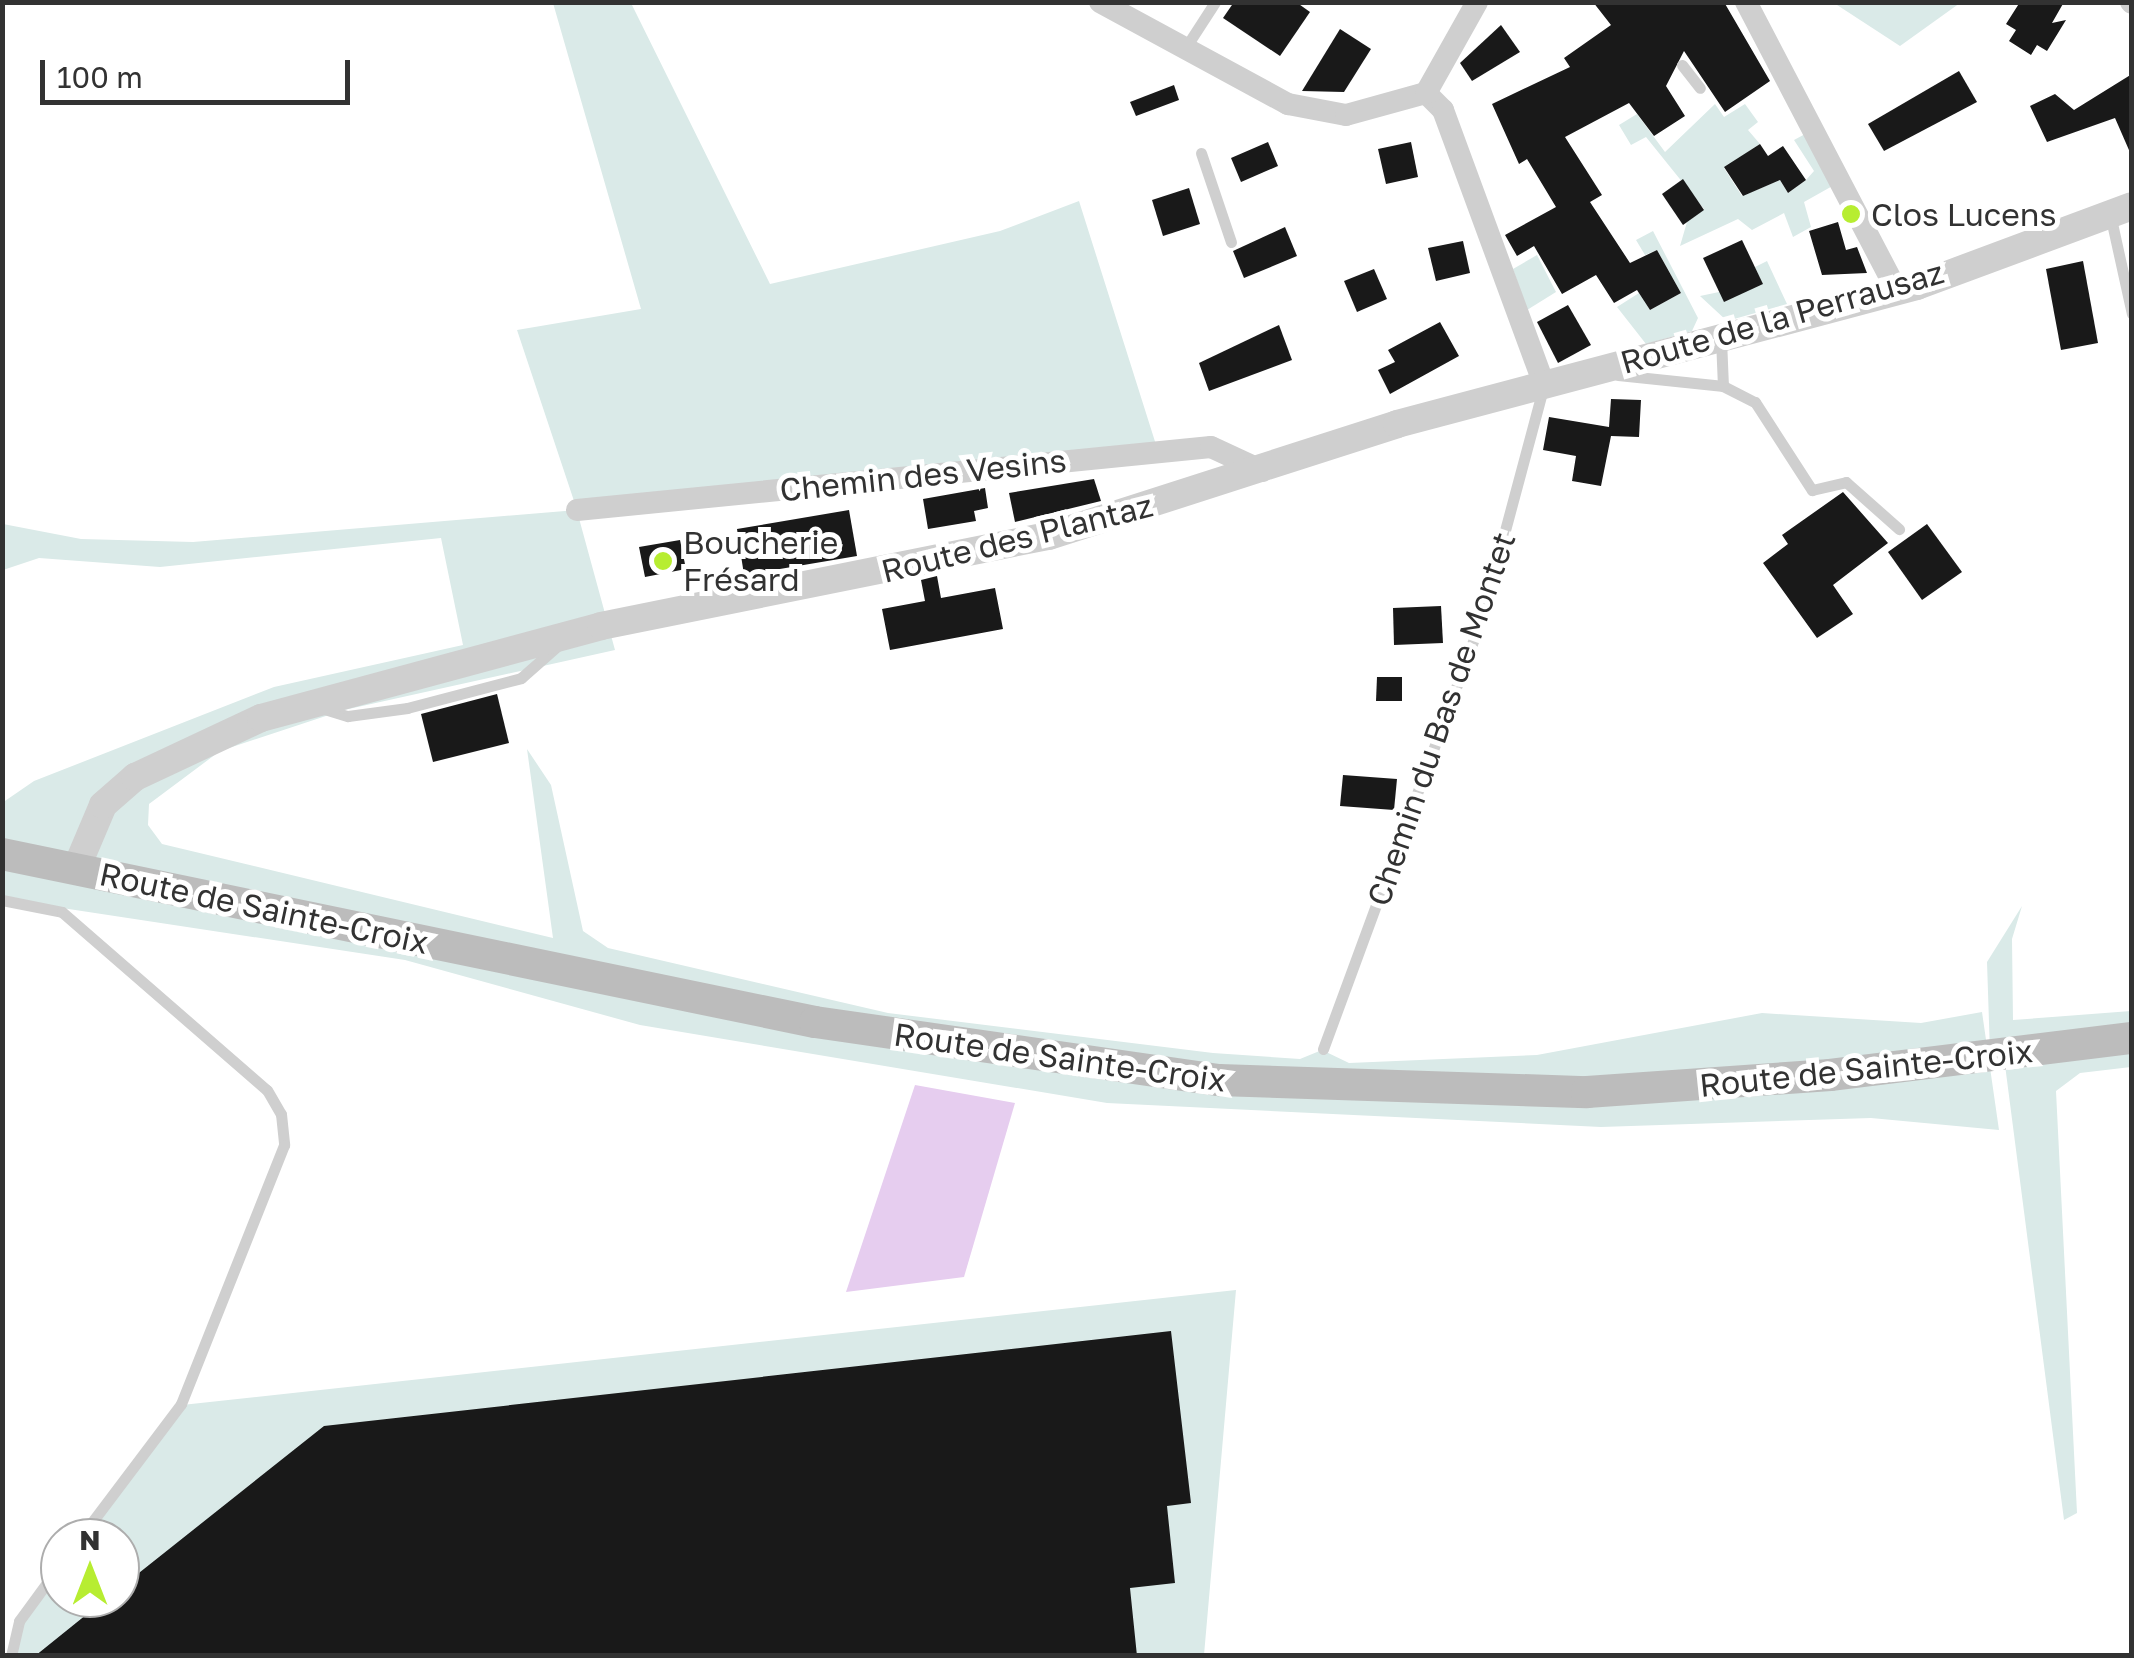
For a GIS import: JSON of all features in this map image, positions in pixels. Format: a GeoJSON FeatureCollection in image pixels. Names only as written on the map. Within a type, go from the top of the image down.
{"type":"FeatureCollection","features":[{"type":"Feature","properties":{"kind":"main road","name":"Route de Sainte-Croix"},"geometry":{"type":"LineString","coordinates":[[2,854],[815,1022],[1219,1080],[1587,1092],[1830,1075],[2132,1038]]}},
{"type":"Feature","properties":{"kind":"street"},"geometry":{"type":"LineString","coordinates":[[1100,2],[1288,104],[1346,115],[1426,92],[1477,2]]}},
{"type":"Feature","properties":{"kind":"street"},"geometry":{"type":"LineString","coordinates":[[1746,2],[1812,115],[1896,292]]}},
{"type":"Feature","properties":{"kind":"street"},"geometry":{"type":"LineString","coordinates":[[1426,92],[1443,110],[1544,384]]}},
{"type":"Feature","properties":{"kind":"street","name":"Route de la Perrausaz"},"geometry":{"type":"LineString","coordinates":[[1544,384],[1896,292],[2121,210]]}},
{"type":"Feature","properties":{"kind":"street","name":"Route des Plantaz"},"geometry":{"type":"LineString","coordinates":[[76,869],[103,804],[134,777],[308,704],[567,634],[1049,536],[1544,384]]}},
{"type":"Feature","properties":{"kind":"street","name":"Chemin des Vesins"},"geometry":{"type":"LineString","coordinates":[[577,510],[1212,447],[1263,471]]}},
{"type":"Feature","properties":{"kind":"lane"},"geometry":{"type":"LineString","coordinates":[[1184,50],[1215,2]]}},
{"type":"Feature","properties":{"kind":"lane"},"geometry":{"type":"LineString","coordinates":[[1682,65],[1700,88]]}},
{"type":"Feature","properties":{"kind":"lane"},"geometry":{"type":"LineString","coordinates":[[1201,153],[1232,242]]}},
{"type":"Feature","properties":{"kind":"lane"},"geometry":{"type":"LineString","coordinates":[[2121,210],[2132,314]]}},
{"type":"Feature","properties":{"kind":"lane"},"geometry":{"type":"LineString","coordinates":[[1721,335],[1723,386]]}},
{"type":"Feature","properties":{"kind":"lane"},"geometry":{"type":"LineString","coordinates":[[1589,372],[1723,386],[1756,402],[1812,490],[1846,482],[1899,530]]}},
{"type":"Feature","properties":{"kind":"lane","name":"Chemin du Bas de Montet"},"geometry":{"type":"LineString","coordinates":[[1323,1050],[1481,620],[1544,384]]}},
{"type":"Feature","properties":{"kind":"lane"},"geometry":{"type":"LineString","coordinates":[[2,900],[62,912],[267,1090],[281,1114],[284,1144],[181,1404],[95,1518]]}},
{"type":"Feature","properties":{"kind":"lane"},"geometry":{"type":"LineString","coordinates":[[9,1650],[19,1620],[40,1592]]}},
{"type":"Feature","properties":{"kind":"shaded area"},"geometry":{"type":"Polygon","coordinates":[[[553,3],[631,3],[770,284],[1000,231],[1079,201],[1158,451],[577,511],[615,650],[344,710],[220,751],[149,804],[148,825],[162,844],[553,938],[527,749],[551,785],[583,931],[608,948],[888,1013],[1213,1053],[1300,1059],[1322,1050],[1349,1063],[1537,1055],[1762,1013],[1921,1023],[1982,1012],[1999,1130],[1871,1118],[1601,1127],[1107,1103],[640,1025],[405,960],[3,899],[2,803],[34,781],[274,687],[463,645],[441,538],[160,567],[39,558],[3,570],[3,524],[81,539],[193,542],[577,510],[517,330],[641,309],[553,3]]]}},
{"type":"Feature","properties":{"kind":"shaded area"},"geometry":{"type":"Polygon","coordinates":[[[1834,3],[1960,3],[1900,46],[1834,3]]]}},
{"type":"Feature","properties":{"kind":"shaded area"},"geometry":{"type":"Polygon","coordinates":[[[1715,104],[1724,117],[1745,104],[1758,122],[1748,130],[1760,144],[1724,168],[1742,196],[1780,180],[1788,193],[1806,180],[1814,171],[1794,140],[1807,133],[1836,184],[1804,202],[1811,227],[1793,237],[1784,213],[1752,230],[1738,219],[1680,246],[1687,222],[1704,209],[1646,137],[1631,145],[1619,125],[1637,114],[1665,152],[1715,104]]]}},
{"type":"Feature","properties":{"kind":"shaded area"},"geometry":{"type":"Polygon","coordinates":[[[1653,231],[1698,318],[1692,331],[1646,344],[1617,307],[1639,293],[1650,310],[1681,293],[1657,250],[1645,255],[1636,240],[1653,231]]]}},
{"type":"Feature","properties":{"kind":"shaded area"},"geometry":{"type":"Polygon","coordinates":[[[1537,255],[1556,292],[1527,310],[1513,269],[1537,255]]]}},
{"type":"Feature","properties":{"kind":"shaded area"},"geometry":{"type":"Polygon","coordinates":[[[1767,261],[1787,304],[1727,321],[1700,296],[1762,283],[1755,267],[1767,261]]]}},
{"type":"Feature","properties":{"kind":"shaded area"},"geometry":{"type":"Polygon","coordinates":[[[2022,906],[2012,939],[2013,1020],[2131,1011],[2131,1036],[1990,1053],[1987,962],[2022,906]]]}},
{"type":"Feature","properties":{"kind":"shaded area"},"geometry":{"type":"Polygon","coordinates":[[[2131,1049],[2131,1067],[2080,1073],[2056,1091],[2077,1513],[2064,1520],[2005,1065],[2131,1049]]]}},
{"type":"Feature","properties":{"kind":"shaded area"},"geometry":{"type":"Polygon","coordinates":[[[915,1085],[1015,1103],[964,1277],[846,1292],[915,1085]]]}},
{"type":"Feature","properties":{"kind":"shaded area"},"geometry":{"type":"Polygon","coordinates":[[[1236,1290],[1204,1655],[13,1656],[20,1622],[40,1595],[40,1618],[140,1618],[140,1518],[97,1518],[182,1405],[1236,1290]]]}},
{"type":"Feature","properties":{"kind":"building"},"geometry":{"type":"Polygon","coordinates":[[[1234,2],[1296,2],[1310,12],[1280,56],[1223,18],[1234,2]]]}},
{"type":"Feature","properties":{"kind":"building"},"geometry":{"type":"Polygon","coordinates":[[[1593,2],[1724,2],[1770,81],[1725,112],[1684,51],[1666,86],[1685,116],[1654,136],[1629,103],[1565,137],[1602,195],[1590,202],[1630,263],[1657,250],[1681,293],[1650,310],[1637,290],[1614,303],[1596,275],[1562,294],[1534,246],[1517,256],[1505,235],[1556,207],[1527,159],[1519,164],[1492,104],[1570,67],[1564,58],[1611,25],[1593,2]]]}},
{"type":"Feature","properties":{"kind":"building"},"geometry":{"type":"Polygon","coordinates":[[[2020,2],[2064,2],[2052,23],[2066,20],[2047,51],[2037,45],[2031,55],[2009,41],[2016,30],[2006,24],[2020,2]]]}},
{"type":"Feature","properties":{"kind":"building"},"geometry":{"type":"Polygon","coordinates":[[[1501,25],[1520,52],[1472,81],[1460,63],[1501,25]]]}},
{"type":"Feature","properties":{"kind":"building"},"geometry":{"type":"Polygon","coordinates":[[[1340,29],[1371,49],[1344,92],[1302,91],[1340,29]]]}},
{"type":"Feature","properties":{"kind":"building"},"geometry":{"type":"Polygon","coordinates":[[[1959,71],[1977,102],[1884,151],[1868,124],[1959,71]]]}},
{"type":"Feature","properties":{"kind":"building"},"geometry":{"type":"Polygon","coordinates":[[[2132,74],[2132,157],[2115,118],[2047,142],[2030,106],[2055,94],[2074,110],[2132,74]]]}},
{"type":"Feature","properties":{"kind":"building"},"geometry":{"type":"Polygon","coordinates":[[[1174,85],[1179,100],[1136,116],[1130,102],[1174,85]]]}},
{"type":"Feature","properties":{"kind":"building"},"geometry":{"type":"Polygon","coordinates":[[[1268,142],[1278,166],[1241,182],[1231,158],[1268,142]]]}},
{"type":"Feature","properties":{"kind":"building"},"geometry":{"type":"Polygon","coordinates":[[[1411,142],[1418,177],[1386,184],[1378,149],[1411,142]]]}},
{"type":"Feature","properties":{"kind":"building"},"geometry":{"type":"Polygon","coordinates":[[[1760,144],[1768,156],[1783,146],[1806,180],[1788,193],[1780,180],[1743,196],[1724,167],[1760,144]]]}},
{"type":"Feature","properties":{"kind":"building"},"geometry":{"type":"Polygon","coordinates":[[[1683,179],[1704,210],[1683,225],[1662,194],[1683,179]]]}},
{"type":"Feature","properties":{"kind":"building"},"geometry":{"type":"Polygon","coordinates":[[[1189,188],[1200,224],[1163,236],[1152,200],[1189,188]]]}},
{"type":"Feature","properties":{"kind":"building"},"geometry":{"type":"Polygon","coordinates":[[[1838,222],[1846,250],[1857,247],[1867,273],[1822,275],[1809,231],[1838,222]]]}},
{"type":"Feature","properties":{"kind":"building"},"geometry":{"type":"Polygon","coordinates":[[[1285,227],[1297,256],[1244,278],[1233,251],[1285,227]]]}},
{"type":"Feature","properties":{"kind":"building"},"geometry":{"type":"Polygon","coordinates":[[[1742,240],[1763,284],[1724,302],[1703,258],[1742,240]]]}},
{"type":"Feature","properties":{"kind":"building"},"geometry":{"type":"Polygon","coordinates":[[[1463,241],[1470,273],[1436,281],[1428,248],[1463,241]]]}},
{"type":"Feature","properties":{"kind":"building"},"geometry":{"type":"Polygon","coordinates":[[[2083,261],[2098,343],[2061,350],[2046,269],[2083,261]]]}},
{"type":"Feature","properties":{"kind":"building"},"geometry":{"type":"Polygon","coordinates":[[[1374,269],[1387,299],[1357,312],[1344,281],[1374,269]]]}},
{"type":"Feature","properties":{"kind":"building"},"geometry":{"type":"Polygon","coordinates":[[[1568,305],[1591,345],[1558,363],[1537,322],[1568,305]]]}},
{"type":"Feature","properties":{"kind":"building"},"geometry":{"type":"Polygon","coordinates":[[[1440,322],[1459,356],[1390,394],[1378,370],[1395,362],[1388,350],[1440,322]]]}},
{"type":"Feature","properties":{"kind":"building"},"geometry":{"type":"Polygon","coordinates":[[[1279,325],[1292,360],[1209,391],[1199,363],[1279,325]]]}},
{"type":"Feature","properties":{"kind":"building"},"geometry":{"type":"Polygon","coordinates":[[[1611,399],[1641,400],[1639,437],[1611,436],[1601,486],[1572,481],[1576,456],[1543,450],[1549,417],[1609,427],[1611,399]]]}},
{"type":"Feature","properties":{"kind":"building"},"geometry":{"type":"Polygon","coordinates":[[[1094,479],[1101,501],[1015,522],[1009,493],[1094,479]]]}},
{"type":"Feature","properties":{"kind":"building"},"geometry":{"type":"Polygon","coordinates":[[[985,488],[988,508],[974,511],[976,521],[928,529],[923,499],[985,488]]]}},
{"type":"Feature","properties":{"kind":"building"},"geometry":{"type":"Polygon","coordinates":[[[1843,492],[1888,543],[1833,585],[1853,614],[1817,638],[1763,563],[1788,544],[1782,535],[1843,492]]]}},
{"type":"Feature","properties":{"kind":"building"},"geometry":{"type":"Polygon","coordinates":[[[849,510],[857,556],[744,575],[737,529],[849,510]]]}},
{"type":"Feature","properties":{"kind":"building"},"geometry":{"type":"Polygon","coordinates":[[[1927,524],[1962,572],[1922,600],[1888,552],[1927,524]]]}},
{"type":"Feature","properties":{"kind":"building"},"geometry":{"type":"Polygon","coordinates":[[[680,540],[686,569],[645,577],[639,547],[680,540]]]}},
{"type":"Feature","properties":{"kind":"building"},"geometry":{"type":"Polygon","coordinates":[[[937,576],[941,598],[995,588],[1003,629],[890,650],[882,609],[925,601],[921,580],[937,576]]]}},
{"type":"Feature","properties":{"kind":"building"},"geometry":{"type":"Polygon","coordinates":[[[1441,606],[1443,643],[1394,645],[1393,608],[1441,606]]]}},
{"type":"Feature","properties":{"kind":"building"},"geometry":{"type":"Polygon","coordinates":[[[1377,677],[1402,677],[1402,701],[1376,701],[1377,677]]]}},
{"type":"Feature","properties":{"kind":"building"},"geometry":{"type":"Polygon","coordinates":[[[497,694],[509,743],[433,762],[421,714],[497,694]]]}},
{"type":"Feature","properties":{"kind":"building"},"geometry":{"type":"Polygon","coordinates":[[[1343,775],[1397,779],[1394,810],[1340,806],[1343,775]]]}},
{"type":"Feature","properties":{"kind":"building"},"geometry":{"type":"Polygon","coordinates":[[[1171,1331],[1191,1503],[1167,1506],[1175,1583],[1130,1588],[1137,1656],[35,1656],[82,1618],[140,1618],[140,1572],[324,1426],[1171,1331]]]}},
{"type":"Feature","properties":{"kind":"place","name":"Clos Lucens"},"geometry":{"type":"Point","coordinates":[1851,214]}},
{"type":"Feature","properties":{"kind":"place","name":"Boucherie Frésard"},"geometry":{"type":"Point","coordinates":[663,561]}}]}
